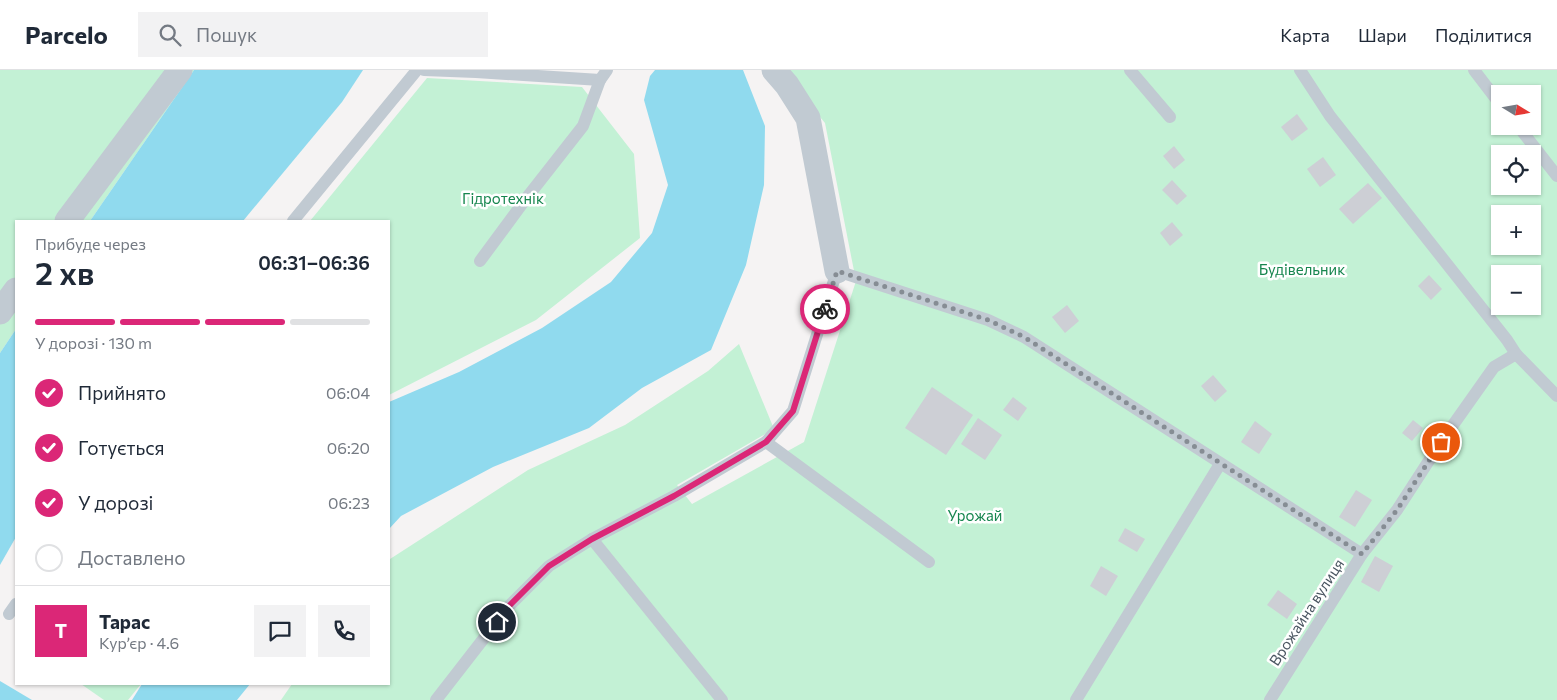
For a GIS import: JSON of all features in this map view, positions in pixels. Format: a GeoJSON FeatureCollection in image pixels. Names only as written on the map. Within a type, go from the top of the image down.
{"type":"FeatureCollection","features":[{"type":"Feature","properties":{"kind":"street"},"geometry":{"type":"LineString","coordinates":[[69,220],[180,70]]}},
{"type":"Feature","properties":{"kind":"street"},"geometry":{"type":"LineString","coordinates":[[774,70],[787,85],[808,118],[837,271]]}},
{"type":"Feature","properties":{"kind":"street"},"geometry":{"type":"LineString","coordinates":[[0,312],[15,291]]}},
{"type":"Feature","properties":{"kind":"lane"},"geometry":{"type":"LineString","coordinates":[[294,220],[417,70]]}},
{"type":"Feature","properties":{"kind":"lane"},"geometry":{"type":"LineString","coordinates":[[424,70],[604,75],[583,126],[480,261]]}},
{"type":"Feature","properties":{"kind":"lane"},"geometry":{"type":"LineString","coordinates":[[1130,70],[1170,117]]}},
{"type":"Feature","properties":{"kind":"lane"},"geometry":{"type":"LineString","coordinates":[[1300,70],[1330,116],[1501,332],[1516,354],[1556,393]]}},
{"type":"Feature","properties":{"kind":"lane"},"geometry":{"type":"LineString","coordinates":[[1474,70],[1491,92]]}},
{"type":"Feature","properties":{"kind":"lane"},"geometry":{"type":"LineString","coordinates":[[1525,135],[1557,176]]}},
{"type":"Feature","properties":{"kind":"lane"},"geometry":{"type":"LineString","coordinates":[[436,700],[509,606],[549,566],[592,539],[674,496],[766,442],[793,411],[837,271],[988,320],[1024,337],[1362,554]]}},
{"type":"Feature","properties":{"kind":"lane","name":"Врожайна вулиця"},"geometry":{"type":"LineString","coordinates":[[1270,700],[1362,554],[1397,510],[1441,442],[1494,367],[1516,354]]}},
{"type":"Feature","properties":{"kind":"lane"},"geometry":{"type":"LineString","coordinates":[[766,442],[929,562]]}},
{"type":"Feature","properties":{"kind":"lane"},"geometry":{"type":"LineString","coordinates":[[1076,700],[1220,464]]}},
{"type":"Feature","properties":{"kind":"lane"},"geometry":{"type":"LineString","coordinates":[[592,539],[722,700]]}},
{"type":"Feature","properties":{"kind":"green space"},"geometry":{"type":"Polygon","coordinates":[[[0,70],[194,70],[91,220],[15,220],[15,330],[0,353],[0,70]]]}},
{"type":"Feature","properties":{"kind":"green space"},"geometry":{"type":"Polygon","coordinates":[[[781,70],[1557,70],[1557,700],[281,700],[291,685],[390,685],[390,559],[528,470],[625,425],[708,371],[739,344],[774,429],[677,485],[692,504],[804,442],[856,281],[825,123],[781,70]]]}},
{"type":"Feature","properties":{"kind":"green space","name":"Гідротехнік"},"geometry":{"type":"Polygon","coordinates":[[[427,78],[582,87],[634,154],[640,238],[536,320],[390,394],[390,220],[311,220],[427,78]]]}},
{"type":"Feature","properties":{"kind":"green space"},"geometry":{"type":"Polygon","coordinates":[[[82,685],[140,685],[128,700],[104,700],[82,685]]]}},
{"type":"Feature","properties":{"kind":"water"},"geometry":{"type":"Polygon","coordinates":[[[194,70],[363,70],[342,102],[244,220],[91,220],[194,70]]]}},
{"type":"Feature","properties":{"kind":"water"},"geometry":{"type":"Polygon","coordinates":[[[655,70],[743,70],[765,126],[764,185],[746,265],[711,350],[642,388],[589,428],[493,467],[401,516],[390,528],[390,402],[459,372],[542,328],[611,282],[652,233],[668,185],[644,100],[650,76],[655,70]]]}},
{"type":"Feature","properties":{"kind":"water"},"geometry":{"type":"Polygon","coordinates":[[[15,330],[15,539],[0,565],[0,353],[15,330]]]}},
{"type":"Feature","properties":{"kind":"water"},"geometry":{"type":"Polygon","coordinates":[[[0,681],[32,700],[0,700],[0,681]]]}},
{"type":"Feature","properties":{"kind":"water"},"geometry":{"type":"Polygon","coordinates":[[[141,685],[249,685],[237,700],[132,700],[141,685]]]}},
{"type":"Feature","properties":{"kind":"building"},"geometry":{"type":"Polygon","coordinates":[[[1297,114],[1308,129],[1292,141],[1281,127],[1297,114]]]}},
{"type":"Feature","properties":{"kind":"building"},"geometry":{"type":"Polygon","coordinates":[[[1174,146],[1185,160],[1174,169],[1163,156],[1174,146]]]}},
{"type":"Feature","properties":{"kind":"building"},"geometry":{"type":"Polygon","coordinates":[[[1323,157],[1336,175],[1320,187],[1307,169],[1323,157]]]}},
{"type":"Feature","properties":{"kind":"building"},"geometry":{"type":"Polygon","coordinates":[[[1172,180],[1187,196],[1177,205],[1162,190],[1172,180]]]}},
{"type":"Feature","properties":{"kind":"building"},"geometry":{"type":"Polygon","coordinates":[[[1368,183],[1382,198],[1353,224],[1339,209],[1368,183]]]}},
{"type":"Feature","properties":{"kind":"building"},"geometry":{"type":"Polygon","coordinates":[[[1172,222],[1183,235],[1170,246],[1160,233],[1172,222]]]}},
{"type":"Feature","properties":{"kind":"building"},"geometry":{"type":"Polygon","coordinates":[[[1429,275],[1442,289],[1431,300],[1418,286],[1429,275]]]}},
{"type":"Feature","properties":{"kind":"building"},"geometry":{"type":"Polygon","coordinates":[[[1067,305],[1079,321],[1065,333],[1052,317],[1067,305]]]}},
{"type":"Feature","properties":{"kind":"building"},"geometry":{"type":"Polygon","coordinates":[[[1213,375],[1227,391],[1215,402],[1201,386],[1213,375]]]}},
{"type":"Feature","properties":{"kind":"building"},"geometry":{"type":"Polygon","coordinates":[[[932,387],[973,415],[946,455],[905,428],[932,387]]]}},
{"type":"Feature","properties":{"kind":"building"},"geometry":{"type":"Polygon","coordinates":[[[1013,397],[1027,408],[1018,421],[1003,410],[1013,397]]]}},
{"type":"Feature","properties":{"kind":"building"},"geometry":{"type":"Polygon","coordinates":[[[978,418],[1002,435],[985,460],[961,444],[978,418]]]}},
{"type":"Feature","properties":{"kind":"building"},"geometry":{"type":"Polygon","coordinates":[[[1413,420],[1423,428],[1412,441],[1402,433],[1413,420]]]}},
{"type":"Feature","properties":{"kind":"building"},"geometry":{"type":"Polygon","coordinates":[[[1255,421],[1272,434],[1259,454],[1241,442],[1255,421]]]}},
{"type":"Feature","properties":{"kind":"building"},"geometry":{"type":"Polygon","coordinates":[[[1356,490],[1372,500],[1355,527],[1339,517],[1356,490]]]}},
{"type":"Feature","properties":{"kind":"building"},"geometry":{"type":"Polygon","coordinates":[[[1125,528],[1145,539],[1137,552],[1118,541],[1125,528]]]}},
{"type":"Feature","properties":{"kind":"building"},"geometry":{"type":"Polygon","coordinates":[[[1375,556],[1393,566],[1379,592],[1361,582],[1375,556]]]}},
{"type":"Feature","properties":{"kind":"building"},"geometry":{"type":"Polygon","coordinates":[[[1101,566],[1118,576],[1106,596],[1090,586],[1101,566]]]}},
{"type":"Feature","properties":{"kind":"building"},"geometry":{"type":"Polygon","coordinates":[[[1278,590],[1297,604],[1287,619],[1267,605],[1278,590]]]}},
{"type":"Feature","properties":{"kind":"way so far"},"geometry":{"type":"LineString","coordinates":[[825,309],[837,271],[988,320],[1024,337],[1362,554],[1397,510],[1441,442]]}},
{"type":"Feature","properties":{"kind":"route"},"geometry":{"type":"LineString","coordinates":[[497,622],[509,606],[549,566],[592,539],[674,496],[766,442],[793,411],[825,309]]}},
{"type":"Feature","properties":{"kind":"park label","name":"Будівельник"},"geometry":{"type":"Point","coordinates":[1302,269]}},
{"type":"Feature","properties":{"kind":"park label","name":"Урожай"},"geometry":{"type":"Point","coordinates":[975,515]}}]}
